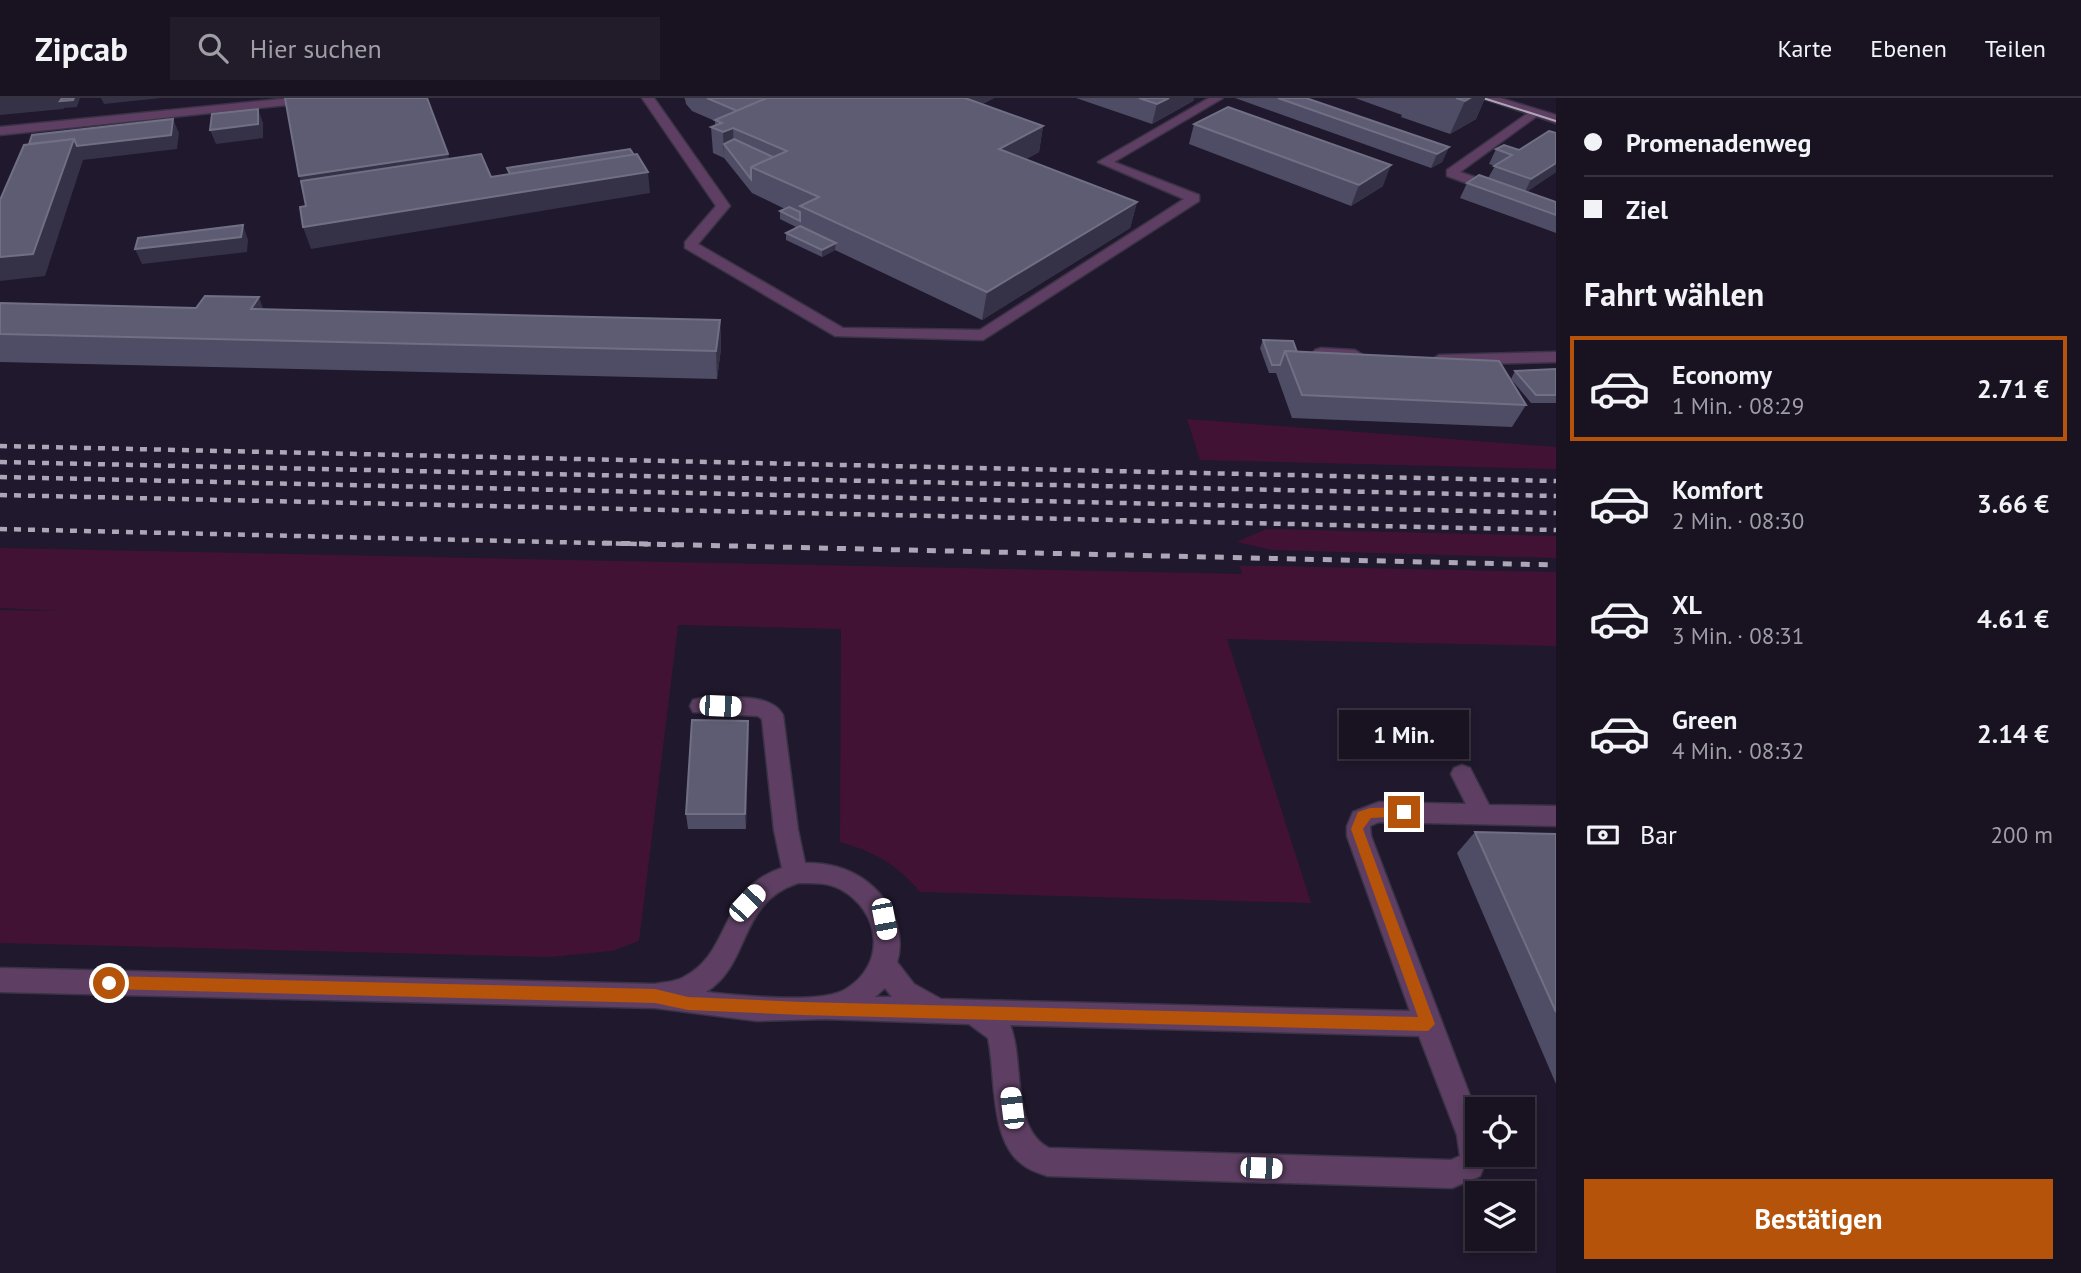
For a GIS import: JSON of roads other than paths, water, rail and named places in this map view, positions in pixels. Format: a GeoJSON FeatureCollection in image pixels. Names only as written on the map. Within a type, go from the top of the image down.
{"type":"FeatureCollection","features":[{"type":"Feature","properties":{"kind":"street"},"geometry":{"type":"LineString","coordinates":[[0,131],[325,98]]}},
{"type":"Feature","properties":{"kind":"street"},"geometry":{"type":"LineString","coordinates":[[648,98],[723,206],[690,245],[840,333],[983,335],[1194,198],[1104,162],[1217,98]]}},
{"type":"Feature","properties":{"kind":"street"},"geometry":{"type":"LineString","coordinates":[[1488,98],[1556,120]]}},
{"type":"Feature","properties":{"kind":"street"},"geometry":{"type":"LineString","coordinates":[[1504,192],[1451,173],[1535,113]]}},
{"type":"Feature","properties":{"kind":"street"},"geometry":{"type":"LineString","coordinates":[[1321,353],[1376,356]]}},
{"type":"Feature","properties":{"kind":"street"},"geometry":{"type":"LineString","coordinates":[[1416,358],[1556,357]]}},
{"type":"Feature","properties":{"kind":"street"},"geometry":{"type":"LineString","coordinates":[[701,706],[762,708],[772,715],[786,830],[795,873]]}},
{"type":"Feature","properties":{"kind":"street"},"geometry":{"type":"LineString","coordinates":[[1462,774],[1482,814]]}},
{"type":"Feature","properties":{"kind":"street"},"geometry":{"type":"LineString","coordinates":[[974,1013],[994,1024],[1000,1033],[1018,1141],[1036,1158],[1047,1162],[1452,1174],[1470,1166],[1474,1146],[1359,836],[1358,822],[1363,816],[1379,812],[1556,816]]}},
{"type":"Feature","properties":{"kind":"street"},"geometry":{"type":"LineString","coordinates":[[655,996],[686,990],[708,976],[725,955],[747,903],[763,887],[795,873],[832,874],[854,883],[872,899],[884,919],[888,941],[884,964],[872,984],[853,999],[829,1008]]}},
{"type":"Feature","properties":{"kind":"street"},"geometry":{"type":"LineString","coordinates":[[884,964],[900,989],[921,1004],[947,1013]]}},
{"type":"Feature","properties":{"kind":"street"},"geometry":{"type":"LineString","coordinates":[[0,980],[655,996],[688,1003],[947,1013],[1428,1024]]}},
{"type":"Feature","properties":{"kind":"tram line"},"geometry":{"type":"LineString","coordinates":[[1483,98],[1556,121]]}},
{"type":"Feature","properties":{"kind":"railway"},"geometry":{"type":"LineString","coordinates":[[0,446],[1556,481]]}},
{"type":"Feature","properties":{"kind":"railway"},"geometry":{"type":"LineString","coordinates":[[0,462],[1556,496]]}},
{"type":"Feature","properties":{"kind":"railway"},"geometry":{"type":"LineString","coordinates":[[0,477],[1556,513]]}},
{"type":"Feature","properties":{"kind":"railway"},"geometry":{"type":"LineString","coordinates":[[0,495],[1556,530]]}},
{"type":"Feature","properties":{"kind":"railway"},"geometry":{"type":"LineString","coordinates":[[0,529],[679,545]]}},
{"type":"Feature","properties":{"kind":"railway"},"geometry":{"type":"LineString","coordinates":[[603,543],[1556,565]]}}]}
